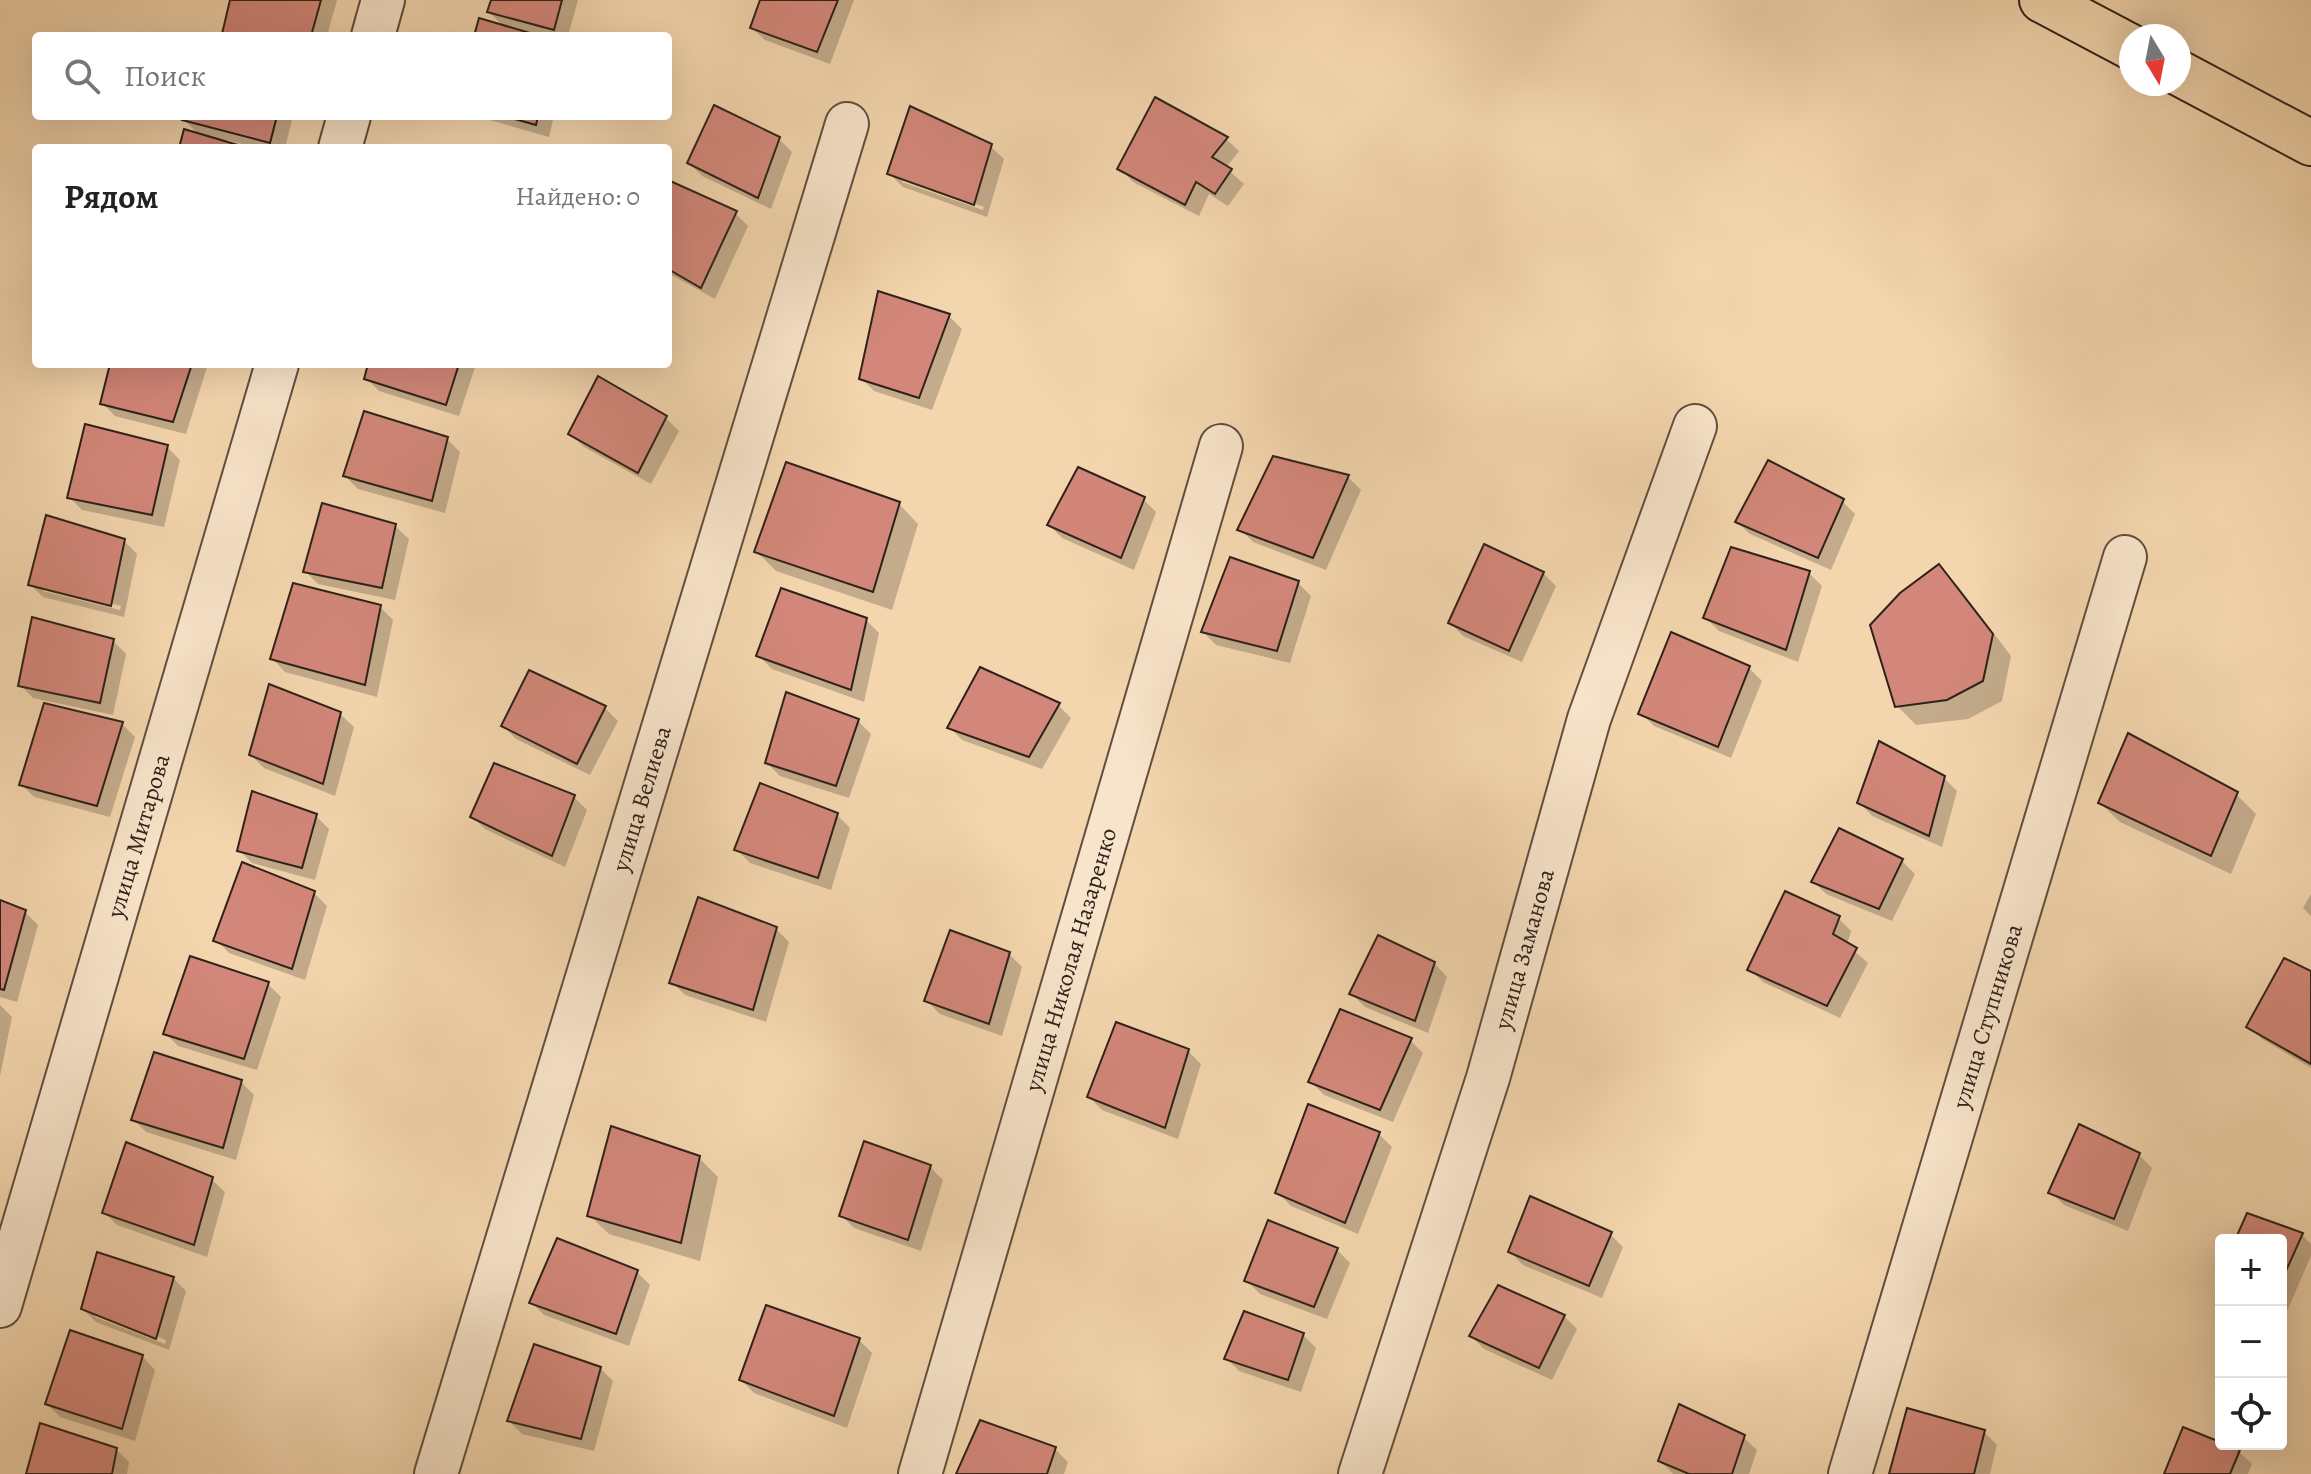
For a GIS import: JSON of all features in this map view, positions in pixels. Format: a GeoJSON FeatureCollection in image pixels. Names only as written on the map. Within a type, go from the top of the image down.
{"type":"FeatureCollection","features":[{"type":"Feature","properties":{"kind":"highway"},"geometry":{"type":"LineString","coordinates":[[2042,0],[2119,41]]}},
{"type":"Feature","properties":{"kind":"highway"},"geometry":{"type":"LineString","coordinates":[[2191,79],[2311,143]]}},
{"type":"Feature","properties":{"kind":"street"},"geometry":{"type":"LineString","coordinates":[[374,32],[383,0]]}},
{"type":"Feature","properties":{"kind":"street"},"geometry":{"type":"LineString","coordinates":[[341,144],[348,120]]}},
{"type":"Feature","properties":{"kind":"street","name":"улица Велиева"},"geometry":{"type":"LineString","coordinates":[[436,1474],[847,124]]}},
{"type":"Feature","properties":{"kind":"street","name":"улица Митарова"},"geometry":{"type":"LineString","coordinates":[[0,1306],[276,368]]}},
{"type":"Feature","properties":{"kind":"street","name":"улица Заманова"},"geometry":{"type":"LineString","coordinates":[[1360,1474],[1488,1078],[1589,719],[1695,426]]}},
{"type":"Feature","properties":{"kind":"street","name":"улица Николая Назаренко"},"geometry":{"type":"LineString","coordinates":[[920,1474],[1221,446]]}},
{"type":"Feature","properties":{"kind":"street","name":"улица Ступникова"},"geometry":{"type":"LineString","coordinates":[[1850,1474],[2125,557]]}},
{"type":"Feature","properties":{"kind":"building"},"geometry":{"type":"Polygon","coordinates":[[[230,0],[321,0],[312,32],[222,32],[230,0]]]}},
{"type":"Feature","properties":{"kind":"building"},"geometry":{"type":"Polygon","coordinates":[[[491,0],[562,0],[554,30],[487,12],[491,0]]]}},
{"type":"Feature","properties":{"kind":"building"},"geometry":{"type":"Polygon","coordinates":[[[760,0],[838,0],[817,52],[750,28],[760,0]]]}},
{"type":"Feature","properties":{"kind":"building"},"geometry":{"type":"Polygon","coordinates":[[[479,18],[526,32],[475,32],[479,18]]]}},
{"type":"Feature","properties":{"kind":"building"},"geometry":{"type":"Polygon","coordinates":[[[1155,97],[1228,137],[1212,157],[1232,169],[1215,194],[1196,182],[1185,205],[1117,169],[1155,97]]]}},
{"type":"Feature","properties":{"kind":"building"},"geometry":{"type":"Polygon","coordinates":[[[714,105],[780,137],[758,198],[687,163],[714,105]]]}},
{"type":"Feature","properties":{"kind":"building"},"geometry":{"type":"Polygon","coordinates":[[[910,106],[992,144],[974,205],[887,174],[910,106]]]}},
{"type":"Feature","properties":{"kind":"building"},"geometry":{"type":"Polygon","coordinates":[[[182,120],[276,120],[270,143],[182,120]]]}},
{"type":"Feature","properties":{"kind":"building"},"geometry":{"type":"Polygon","coordinates":[[[518,120],[537,120],[536,125],[518,120]]]}},
{"type":"Feature","properties":{"kind":"building"},"geometry":{"type":"Polygon","coordinates":[[[184,129],[235,144],[180,144],[184,129]]]}},
{"type":"Feature","properties":{"kind":"building"},"geometry":{"type":"Polygon","coordinates":[[[672,182],[737,211],[701,288],[672,271],[672,182]]]}},
{"type":"Feature","properties":{"kind":"building"},"geometry":{"type":"Polygon","coordinates":[[[878,291],[950,314],[919,398],[859,379],[878,291]]]}},
{"type":"Feature","properties":{"kind":"building"},"geometry":{"type":"Polygon","coordinates":[[[109,368],[191,368],[173,422],[100,404],[109,368]]]}},
{"type":"Feature","properties":{"kind":"building"},"geometry":{"type":"Polygon","coordinates":[[[367,368],[458,368],[446,405],[364,379],[367,368]]]}},
{"type":"Feature","properties":{"kind":"building"},"geometry":{"type":"Polygon","coordinates":[[[598,376],[667,416],[638,473],[568,434],[598,376]]]}},
{"type":"Feature","properties":{"kind":"building"},"geometry":{"type":"Polygon","coordinates":[[[364,411],[448,437],[432,501],[343,476],[364,411]]]}},
{"type":"Feature","properties":{"kind":"building"},"geometry":{"type":"Polygon","coordinates":[[[85,424],[168,445],[152,515],[67,498],[85,424]]]}},
{"type":"Feature","properties":{"kind":"building"},"geometry":{"type":"Polygon","coordinates":[[[1273,456],[1349,475],[1313,558],[1237,530],[1273,456]]]}},
{"type":"Feature","properties":{"kind":"building"},"geometry":{"type":"Polygon","coordinates":[[[1768,460],[1844,499],[1818,558],[1735,522],[1768,460]]]}},
{"type":"Feature","properties":{"kind":"building"},"geometry":{"type":"Polygon","coordinates":[[[786,462],[900,502],[873,592],[754,552],[786,462]]]}},
{"type":"Feature","properties":{"kind":"building"},"geometry":{"type":"Polygon","coordinates":[[[1078,467],[1145,497],[1121,558],[1047,525],[1078,467]]]}},
{"type":"Feature","properties":{"kind":"building"},"geometry":{"type":"Polygon","coordinates":[[[322,503],[396,524],[382,588],[303,572],[322,503]]]}},
{"type":"Feature","properties":{"kind":"building"},"geometry":{"type":"Polygon","coordinates":[[[46,515],[125,539],[111,606],[28,585],[46,515]]]}},
{"type":"Feature","properties":{"kind":"building"},"geometry":{"type":"Polygon","coordinates":[[[1484,544],[1544,572],[1509,651],[1448,623],[1484,544]]]}},
{"type":"Feature","properties":{"kind":"building"},"geometry":{"type":"Polygon","coordinates":[[[1731,547],[1810,571],[1786,650],[1703,618],[1731,547]]]}},
{"type":"Feature","properties":{"kind":"building"},"geometry":{"type":"Polygon","coordinates":[[[1230,557],[1299,581],[1277,651],[1201,632],[1230,557]]]}},
{"type":"Feature","properties":{"kind":"building"},"geometry":{"type":"Polygon","coordinates":[[[1939,564],[1993,634],[1983,681],[1947,700],[1895,707],[1870,625],[1900,593],[1939,564]]]}},
{"type":"Feature","properties":{"kind":"building"},"geometry":{"type":"Polygon","coordinates":[[[293,583],[381,605],[365,685],[270,659],[293,583]]]}},
{"type":"Feature","properties":{"kind":"building"},"geometry":{"type":"Polygon","coordinates":[[[781,588],[867,618],[851,690],[756,656],[781,588]]]}},
{"type":"Feature","properties":{"kind":"building"},"geometry":{"type":"Polygon","coordinates":[[[32,617],[114,639],[100,703],[18,686],[32,617]]]}},
{"type":"Feature","properties":{"kind":"building"},"geometry":{"type":"Polygon","coordinates":[[[1671,632],[1750,666],[1718,747],[1638,714],[1671,632]]]}},
{"type":"Feature","properties":{"kind":"building"},"geometry":{"type":"Polygon","coordinates":[[[980,667],[1060,703],[1029,757],[947,728],[980,667]]]}},
{"type":"Feature","properties":{"kind":"building"},"geometry":{"type":"Polygon","coordinates":[[[529,670],[606,706],[577,764],[501,726],[529,670]]]}},
{"type":"Feature","properties":{"kind":"building"},"geometry":{"type":"Polygon","coordinates":[[[269,684],[341,712],[323,784],[249,755],[269,684]]]}},
{"type":"Feature","properties":{"kind":"building"},"geometry":{"type":"Polygon","coordinates":[[[786,692],[859,719],[836,786],[765,763],[786,692]]]}},
{"type":"Feature","properties":{"kind":"building"},"geometry":{"type":"Polygon","coordinates":[[[44,703],[123,722],[97,806],[19,785],[44,703]]]}},
{"type":"Feature","properties":{"kind":"building"},"geometry":{"type":"Polygon","coordinates":[[[2128,733],[2238,792],[2211,856],[2098,803],[2128,733]]]}},
{"type":"Feature","properties":{"kind":"building"},"geometry":{"type":"Polygon","coordinates":[[[1879,741],[1945,776],[1929,836],[1857,803],[1879,741]]]}},
{"type":"Feature","properties":{"kind":"building"},"geometry":{"type":"Polygon","coordinates":[[[494,763],[575,795],[552,856],[470,817],[494,763]]]}},
{"type":"Feature","properties":{"kind":"building"},"geometry":{"type":"Polygon","coordinates":[[[760,783],[838,813],[818,878],[734,850],[760,783]]]}},
{"type":"Feature","properties":{"kind":"building"},"geometry":{"type":"Polygon","coordinates":[[[252,791],[317,814],[302,868],[237,851],[252,791]]]}},
{"type":"Feature","properties":{"kind":"building"},"geometry":{"type":"Polygon","coordinates":[[[1839,828],[1903,859],[1879,909],[1811,882],[1839,828]]]}},
{"type":"Feature","properties":{"kind":"building"},"geometry":{"type":"Polygon","coordinates":[[[242,862],[315,891],[292,969],[213,941],[242,862]]]}},
{"type":"Feature","properties":{"kind":"building"},"geometry":{"type":"Polygon","coordinates":[[[1785,891],[1840,916],[1833,934],[1857,948],[1827,1006],[1747,970],[1785,891]]]}},
{"type":"Feature","properties":{"kind":"building"},"geometry":{"type":"Polygon","coordinates":[[[698,897],[777,927],[753,1010],[669,983],[698,897]]]}},
{"type":"Feature","properties":{"kind":"building"},"geometry":{"type":"Polygon","coordinates":[[[0,900],[26,910],[4,990],[0,989],[0,900]]]}},
{"type":"Feature","properties":{"kind":"building"},"geometry":{"type":"Polygon","coordinates":[[[950,930],[1010,952],[989,1024],[924,1001],[950,930]]]}},
{"type":"Feature","properties":{"kind":"building"},"geometry":{"type":"Polygon","coordinates":[[[1378,935],[1435,962],[1415,1021],[1349,994],[1378,935]]]}},
{"type":"Feature","properties":{"kind":"building"},"geometry":{"type":"Polygon","coordinates":[[[190,956],[269,982],[244,1059],[163,1034],[190,956]]]}},
{"type":"Feature","properties":{"kind":"building"},"geometry":{"type":"Polygon","coordinates":[[[2284,958],[2311,971],[2311,1064],[2246,1027],[2284,958]]]}},
{"type":"Feature","properties":{"kind":"building"},"geometry":{"type":"Polygon","coordinates":[[[1340,1009],[1412,1038],[1380,1110],[1308,1082],[1340,1009]]]}},
{"type":"Feature","properties":{"kind":"building"},"geometry":{"type":"Polygon","coordinates":[[[1116,1022],[1189,1049],[1165,1128],[1087,1097],[1116,1022]]]}},
{"type":"Feature","properties":{"kind":"building"},"geometry":{"type":"Polygon","coordinates":[[[154,1052],[242,1080],[223,1148],[131,1120],[154,1052]]]}},
{"type":"Feature","properties":{"kind":"building"},"geometry":{"type":"Polygon","coordinates":[[[1308,1104],[1380,1132],[1345,1223],[1275,1193],[1308,1104]]]}},
{"type":"Feature","properties":{"kind":"building"},"geometry":{"type":"Polygon","coordinates":[[[2079,1124],[2140,1153],[2114,1219],[2048,1193],[2079,1124]]]}},
{"type":"Feature","properties":{"kind":"building"},"geometry":{"type":"Polygon","coordinates":[[[611,1126],[700,1156],[681,1243],[587,1216],[611,1126]]]}},
{"type":"Feature","properties":{"kind":"building"},"geometry":{"type":"Polygon","coordinates":[[[864,1141],[931,1165],[908,1240],[839,1216],[864,1141]]]}},
{"type":"Feature","properties":{"kind":"building"},"geometry":{"type":"Polygon","coordinates":[[[126,1142],[213,1177],[194,1245],[102,1213],[126,1142]]]}},
{"type":"Feature","properties":{"kind":"building"},"geometry":{"type":"Polygon","coordinates":[[[1530,1196],[1612,1232],[1589,1286],[1508,1252],[1530,1196]]]}},
{"type":"Feature","properties":{"kind":"building"},"geometry":{"type":"Polygon","coordinates":[[[2247,1213],[2303,1233],[2287,1269],[2287,1234],[2238,1234],[2247,1213]]]}},
{"type":"Feature","properties":{"kind":"building"},"geometry":{"type":"Polygon","coordinates":[[[1268,1220],[1338,1248],[1314,1307],[1244,1281],[1268,1220]]]}},
{"type":"Feature","properties":{"kind":"building"},"geometry":{"type":"Polygon","coordinates":[[[557,1238],[638,1270],[616,1334],[529,1303],[557,1238]]]}},
{"type":"Feature","properties":{"kind":"building"},"geometry":{"type":"Polygon","coordinates":[[[97,1252],[174,1277],[156,1339],[81,1309],[97,1252]]]}},
{"type":"Feature","properties":{"kind":"building"},"geometry":{"type":"Polygon","coordinates":[[[1498,1285],[1565,1315],[1539,1368],[1469,1336],[1498,1285]]]}},
{"type":"Feature","properties":{"kind":"building"},"geometry":{"type":"Polygon","coordinates":[[[766,1305],[860,1338],[834,1416],[739,1380],[766,1305]]]}},
{"type":"Feature","properties":{"kind":"building"},"geometry":{"type":"Polygon","coordinates":[[[1244,1311],[1304,1333],[1288,1380],[1224,1359],[1244,1311]]]}},
{"type":"Feature","properties":{"kind":"building"},"geometry":{"type":"Polygon","coordinates":[[[70,1330],[143,1355],[122,1429],[45,1404],[70,1330]]]}},
{"type":"Feature","properties":{"kind":"building"},"geometry":{"type":"Polygon","coordinates":[[[534,1344],[601,1367],[581,1439],[507,1421],[534,1344]]]}},
{"type":"Feature","properties":{"kind":"building"},"geometry":{"type":"Polygon","coordinates":[[[1679,1404],[1745,1435],[1732,1474],[1689,1474],[1658,1461],[1679,1404]]]}},
{"type":"Feature","properties":{"kind":"building"},"geometry":{"type":"Polygon","coordinates":[[[1907,1408],[1985,1430],[1974,1474],[1889,1474],[1907,1408]]]}},
{"type":"Feature","properties":{"kind":"building"},"geometry":{"type":"Polygon","coordinates":[[[980,1420],[1056,1447],[1047,1474],[956,1474],[980,1420]]]}},
{"type":"Feature","properties":{"kind":"building"},"geometry":{"type":"Polygon","coordinates":[[[40,1423],[117,1448],[112,1474],[26,1474],[40,1423]]]}},
{"type":"Feature","properties":{"kind":"building"},"geometry":{"type":"Polygon","coordinates":[[[2183,1427],[2215,1440],[2215,1450],[2240,1450],[2230,1474],[2164,1474],[2183,1427]]]}}]}
